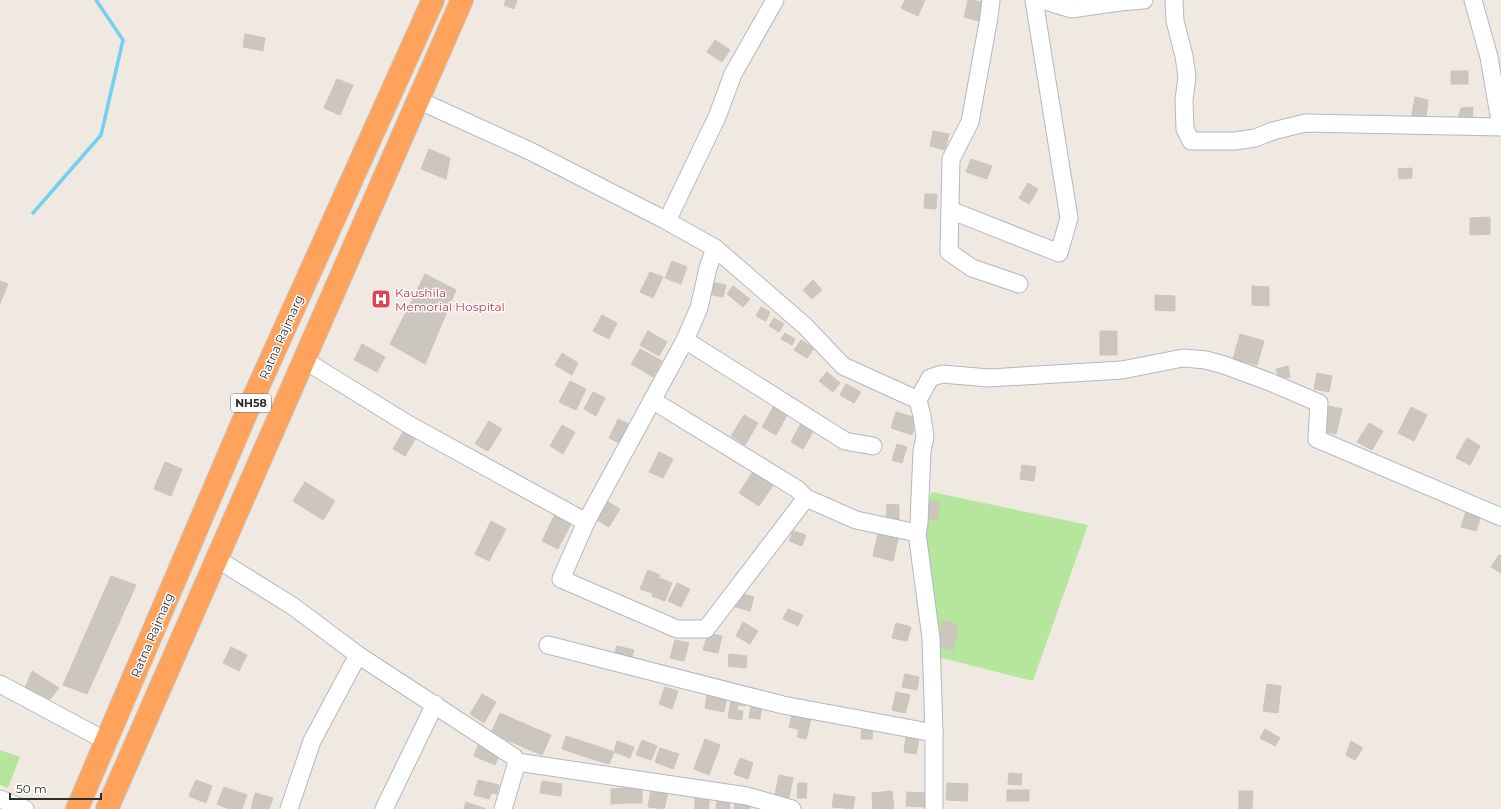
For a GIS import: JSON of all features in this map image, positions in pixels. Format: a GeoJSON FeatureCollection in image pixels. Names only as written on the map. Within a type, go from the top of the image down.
{"type":"FeatureCollection","features":[{"type":"Feature","properties":{"kind":"highway","name":"Ratna Rajmarg"},"geometry":{"type":"LineString","coordinates":[[77,809],[246,414],[433,0]]}},
{"type":"Feature","properties":{"kind":"highway","name":"NH58"},"geometry":{"type":"LineString","coordinates":[[107,809],[462,0]]}},
{"type":"Feature","properties":{"kind":"street"},"geometry":{"type":"LineString","coordinates":[[667,221],[717,117],[733,74],[775,0]]}},
{"type":"Feature","properties":{"kind":"street"},"geometry":{"type":"LineString","coordinates":[[991,0],[970,122],[951,159],[949,252],[972,268],[1019,284]]}},
{"type":"Feature","properties":{"kind":"street"},"geometry":{"type":"LineString","coordinates":[[950,210],[1059,253],[1069,218],[1034,0]]}},
{"type":"Feature","properties":{"kind":"street"},"geometry":{"type":"LineString","coordinates":[[1042,0],[1071,9],[1144,0]]}},
{"type":"Feature","properties":{"kind":"street"},"geometry":{"type":"LineString","coordinates":[[1174,0],[1175,21],[1184,56],[1187,77],[1184,100],[1185,130],[1192,140],[1235,141],[1255,138],[1272,131],[1305,123],[1501,127],[1489,57],[1473,0]]}},
{"type":"Feature","properties":{"kind":"street"},"geometry":{"type":"LineString","coordinates":[[418,100],[530,151],[667,221],[716,248],[804,326],[843,366],[918,400]]}},
{"type":"Feature","properties":{"kind":"street"},"geometry":{"type":"LineString","coordinates":[[716,248],[708,268],[699,308],[685,340],[586,522],[560,579],[677,629],[706,629],[806,498]]}},
{"type":"Feature","properties":{"kind":"street"},"geometry":{"type":"LineString","coordinates":[[685,340],[845,441],[872,446]]}},
{"type":"Feature","properties":{"kind":"street"},"geometry":{"type":"LineString","coordinates":[[934,809],[934,733],[931,638],[917,533],[920,523],[922,451],[925,437],[918,400],[930,378],[942,374],[989,378],[1122,370],[1183,358],[1206,360],[1270,382],[1319,403],[1317,439],[1501,517]]}},
{"type":"Feature","properties":{"kind":"street"},"geometry":{"type":"LineString","coordinates":[[304,360],[406,423],[586,522]]}},
{"type":"Feature","properties":{"kind":"street"},"geometry":{"type":"LineString","coordinates":[[652,400],[797,489],[806,498],[856,520],[917,533]]}},
{"type":"Feature","properties":{"kind":"street"},"geometry":{"type":"LineString","coordinates":[[217,559],[294,607],[358,655],[514,757],[517,762],[504,809]]}},
{"type":"Feature","properties":{"kind":"street"},"geometry":{"type":"LineString","coordinates":[[548,645],[784,705],[934,733]]}},
{"type":"Feature","properties":{"kind":"street"},"geometry":{"type":"LineString","coordinates":[[289,809],[312,741],[358,655]]}},
{"type":"Feature","properties":{"kind":"street"},"geometry":{"type":"LineString","coordinates":[[0,684],[106,741]]}},
{"type":"Feature","properties":{"kind":"street"},"geometry":{"type":"LineString","coordinates":[[384,809],[435,704]]}},
{"type":"Feature","properties":{"kind":"street"},"geometry":{"type":"LineString","coordinates":[[517,762],[747,796],[792,809]]}},
{"type":"Feature","properties":{"kind":"street"},"geometry":{"type":"LineString","coordinates":[[0,799],[25,809]]}},
{"type":"Feature","properties":{"kind":"green space"},"geometry":{"type":"Polygon","coordinates":[[[932,492],[1088,525],[1033,681],[938,657],[919,523],[932,492]]]}},
{"type":"Feature","properties":{"kind":"green space"},"geometry":{"type":"Polygon","coordinates":[[[0,750],[20,757],[8,788],[0,785],[0,750]]]}},
{"type":"Feature","properties":{"kind":"building"},"geometry":{"type":"Polygon","coordinates":[[[506,0],[517,0],[514,9],[504,5],[506,0]]]}},
{"type":"Feature","properties":{"kind":"building"},"geometry":{"type":"Polygon","coordinates":[[[905,0],[925,0],[918,16],[901,8],[905,0]]]}},
{"type":"Feature","properties":{"kind":"building"},"geometry":{"type":"Polygon","coordinates":[[[968,0],[984,2],[979,21],[964,17],[968,0]]]}},
{"type":"Feature","properties":{"kind":"building"},"geometry":{"type":"Polygon","coordinates":[[[245,34],[265,38],[263,51],[243,47],[245,34]]]}},
{"type":"Feature","properties":{"kind":"building"},"geometry":{"type":"Polygon","coordinates":[[[715,40],[730,50],[722,62],[707,52],[715,40]]]}},
{"type":"Feature","properties":{"kind":"building"},"geometry":{"type":"Polygon","coordinates":[[[1451,71],[1468,71],[1468,84],[1451,84],[1451,71]]]}},
{"type":"Feature","properties":{"kind":"building"},"geometry":{"type":"Polygon","coordinates":[[[337,79],[353,85],[340,115],[324,108],[337,79]]]}},
{"type":"Feature","properties":{"kind":"building"},"geometry":{"type":"Polygon","coordinates":[[[1415,97],[1428,100],[1426,118],[1411,119],[1415,97]]]}},
{"type":"Feature","properties":{"kind":"building"},"geometry":{"type":"Polygon","coordinates":[[[1473,107],[1472,122],[1457,121],[1461,108],[1473,107]]]}},
{"type":"Feature","properties":{"kind":"building"},"geometry":{"type":"Polygon","coordinates":[[[933,131],[949,134],[945,150],[930,146],[933,131]]]}},
{"type":"Feature","properties":{"kind":"building"},"geometry":{"type":"Polygon","coordinates":[[[429,149],[450,158],[446,179],[421,169],[429,149]]]}},
{"type":"Feature","properties":{"kind":"building"},"geometry":{"type":"Polygon","coordinates":[[[971,159],[992,166],[987,179],[966,172],[971,159]]]}},
{"type":"Feature","properties":{"kind":"building"},"geometry":{"type":"Polygon","coordinates":[[[1412,168],[1412,178],[1399,179],[1398,169],[1412,168]]]}},
{"type":"Feature","properties":{"kind":"building"},"geometry":{"type":"Polygon","coordinates":[[[1028,183],[1038,189],[1029,204],[1019,198],[1028,183]]]}},
{"type":"Feature","properties":{"kind":"building"},"geometry":{"type":"Polygon","coordinates":[[[925,194],[937,194],[936,209],[924,208],[925,194]]]}},
{"type":"Feature","properties":{"kind":"building"},"geometry":{"type":"Polygon","coordinates":[[[1490,217],[1490,234],[1470,235],[1470,218],[1490,217]]]}},
{"type":"Feature","properties":{"kind":"building"},"geometry":{"type":"Polygon","coordinates":[[[672,261],[687,267],[681,284],[665,278],[672,261]]]}},
{"type":"Feature","properties":{"kind":"building"},"geometry":{"type":"Polygon","coordinates":[[[650,272],[663,277],[653,298],[640,292],[650,272]]]}},
{"type":"Feature","properties":{"kind":"building"},"geometry":{"type":"Polygon","coordinates":[[[425,274],[456,290],[425,364],[390,344],[425,274]]]}},
{"type":"Feature","properties":{"kind":"building"},"geometry":{"type":"Polygon","coordinates":[[[813,280],[822,290],[812,299],[803,290],[813,280]]]}},
{"type":"Feature","properties":{"kind":"building"},"geometry":{"type":"Polygon","coordinates":[[[0,281],[8,284],[0,303],[0,281]]]}},
{"type":"Feature","properties":{"kind":"building"},"geometry":{"type":"Polygon","coordinates":[[[712,282],[726,285],[723,297],[709,294],[712,282]]]}},
{"type":"Feature","properties":{"kind":"building"},"geometry":{"type":"Polygon","coordinates":[[[733,286],[750,299],[743,307],[727,294],[733,286]]]}},
{"type":"Feature","properties":{"kind":"building"},"geometry":{"type":"Polygon","coordinates":[[[1252,286],[1269,287],[1269,306],[1252,305],[1252,286]]]}},
{"type":"Feature","properties":{"kind":"building"},"geometry":{"type":"Polygon","coordinates":[[[1155,295],[1175,296],[1175,311],[1155,310],[1155,295]]]}},
{"type":"Feature","properties":{"kind":"building"},"geometry":{"type":"Polygon","coordinates":[[[761,307],[770,312],[766,321],[756,316],[761,307]]]}},
{"type":"Feature","properties":{"kind":"building"},"geometry":{"type":"Polygon","coordinates":[[[602,315],[617,323],[609,339],[593,331],[602,315]]]}},
{"type":"Feature","properties":{"kind":"building"},"geometry":{"type":"Polygon","coordinates":[[[774,318],[784,324],[779,332],[769,326],[774,318]]]}},
{"type":"Feature","properties":{"kind":"building"},"geometry":{"type":"Polygon","coordinates":[[[648,331],[667,342],[659,356],[640,345],[648,331]]]}},
{"type":"Feature","properties":{"kind":"building"},"geometry":{"type":"Polygon","coordinates":[[[1100,331],[1117,331],[1117,355],[1100,355],[1100,331]]]}},
{"type":"Feature","properties":{"kind":"building"},"geometry":{"type":"Polygon","coordinates":[[[785,333],[795,339],[792,345],[781,339],[785,333]]]}},
{"type":"Feature","properties":{"kind":"building"},"geometry":{"type":"Polygon","coordinates":[[[1240,334],[1264,341],[1257,365],[1233,359],[1240,334]]]}},
{"type":"Feature","properties":{"kind":"building"},"geometry":{"type":"Polygon","coordinates":[[[801,340],[814,348],[807,358],[794,350],[801,340]]]}},
{"type":"Feature","properties":{"kind":"building"},"geometry":{"type":"Polygon","coordinates":[[[362,344],[385,357],[377,372],[354,360],[362,344]]]}},
{"type":"Feature","properties":{"kind":"building"},"geometry":{"type":"Polygon","coordinates":[[[640,349],[662,361],[653,377],[631,364],[640,349]]]}},
{"type":"Feature","properties":{"kind":"building"},"geometry":{"type":"Polygon","coordinates":[[[562,353],[578,363],[572,375],[555,365],[562,353]]]}},
{"type":"Feature","properties":{"kind":"building"},"geometry":{"type":"Polygon","coordinates":[[[1288,366],[1290,377],[1279,379],[1276,369],[1288,366]]]}},
{"type":"Feature","properties":{"kind":"building"},"geometry":{"type":"Polygon","coordinates":[[[827,372],[840,383],[833,392],[819,381],[827,372]]]}},
{"type":"Feature","properties":{"kind":"building"},"geometry":{"type":"Polygon","coordinates":[[[1317,373],[1332,376],[1329,392],[1314,389],[1317,373]]]}},
{"type":"Feature","properties":{"kind":"building"},"geometry":{"type":"Polygon","coordinates":[[[570,381],[586,389],[576,410],[559,402],[570,381]]]}},
{"type":"Feature","properties":{"kind":"building"},"geometry":{"type":"Polygon","coordinates":[[[846,384],[861,392],[854,403],[840,395],[846,384]]]}},
{"type":"Feature","properties":{"kind":"building"},"geometry":{"type":"Polygon","coordinates":[[[593,392],[605,398],[596,416],[584,409],[593,392]]]}},
{"type":"Feature","properties":{"kind":"building"},"geometry":{"type":"Polygon","coordinates":[[[776,402],[790,410],[776,435],[762,427],[776,402]]]}},
{"type":"Feature","properties":{"kind":"building"},"geometry":{"type":"Polygon","coordinates":[[[1329,406],[1342,409],[1336,434],[1323,431],[1329,406]]]}},
{"type":"Feature","properties":{"kind":"building"},"geometry":{"type":"Polygon","coordinates":[[[1411,407],[1427,415],[1414,441],[1398,433],[1411,407]]]}},
{"type":"Feature","properties":{"kind":"building"},"geometry":{"type":"Polygon","coordinates":[[[896,412],[917,418],[912,435],[891,428],[896,412]]]}},
{"type":"Feature","properties":{"kind":"building"},"geometry":{"type":"Polygon","coordinates":[[[744,415],[758,423],[745,445],[731,436],[744,415]]]}},
{"type":"Feature","properties":{"kind":"building"},"geometry":{"type":"Polygon","coordinates":[[[618,419],[631,425],[621,444],[609,438],[618,419]]]}},
{"type":"Feature","properties":{"kind":"building"},"geometry":{"type":"Polygon","coordinates":[[[489,421],[502,429],[488,451],[475,444],[489,421]]]}},
{"type":"Feature","properties":{"kind":"building"},"geometry":{"type":"Polygon","coordinates":[[[801,423],[814,430],[803,449],[791,442],[801,423]]]}},
{"type":"Feature","properties":{"kind":"building"},"geometry":{"type":"Polygon","coordinates":[[[1369,423],[1383,431],[1372,450],[1357,442],[1369,423]]]}},
{"type":"Feature","properties":{"kind":"building"},"geometry":{"type":"Polygon","coordinates":[[[562,425],[575,432],[563,454],[550,446],[562,425]]]}},
{"type":"Feature","properties":{"kind":"building"},"geometry":{"type":"Polygon","coordinates":[[[404,430],[416,438],[405,456],[393,449],[404,430]]]}},
{"type":"Feature","properties":{"kind":"building"},"geometry":{"type":"Polygon","coordinates":[[[1467,438],[1480,446],[1470,465],[1456,458],[1467,438]]]}},
{"type":"Feature","properties":{"kind":"building"},"geometry":{"type":"Polygon","coordinates":[[[897,444],[907,447],[902,463],[892,460],[897,444]]]}},
{"type":"Feature","properties":{"kind":"building"},"geometry":{"type":"Polygon","coordinates":[[[659,452],[673,459],[663,478],[649,472],[659,452]]]}},
{"type":"Feature","properties":{"kind":"building"},"geometry":{"type":"Polygon","coordinates":[[[165,462],[182,469],[171,496],[154,489],[165,462]]]}},
{"type":"Feature","properties":{"kind":"building"},"geometry":{"type":"Polygon","coordinates":[[[1022,465],[1036,467],[1034,481],[1020,479],[1022,465]]]}},
{"type":"Feature","properties":{"kind":"building"},"geometry":{"type":"Polygon","coordinates":[[[754,470],[774,484],[759,506],[739,493],[754,470]]]}},
{"type":"Feature","properties":{"kind":"building"},"geometry":{"type":"Polygon","coordinates":[[[305,482],[335,501],[323,520],[293,501],[305,482]]]}},
{"type":"Feature","properties":{"kind":"building"},"geometry":{"type":"Polygon","coordinates":[[[605,500],[620,509],[609,527],[594,518],[605,500]]]}},
{"type":"Feature","properties":{"kind":"building"},"geometry":{"type":"Polygon","coordinates":[[[929,501],[940,502],[937,520],[927,518],[929,501]]]}},
{"type":"Feature","properties":{"kind":"building"},"geometry":{"type":"Polygon","coordinates":[[[887,504],[899,505],[899,521],[886,521],[887,504]]]}},
{"type":"Feature","properties":{"kind":"building"},"geometry":{"type":"Polygon","coordinates":[[[1467,508],[1482,513],[1476,531],[1461,527],[1467,508]]]}},
{"type":"Feature","properties":{"kind":"building"},"geometry":{"type":"Polygon","coordinates":[[[555,514],[572,522],[558,549],[542,541],[555,514]]]}},
{"type":"Feature","properties":{"kind":"building"},"geometry":{"type":"Polygon","coordinates":[[[491,521],[506,529],[489,561],[475,554],[491,521]]]}},
{"type":"Feature","properties":{"kind":"building"},"geometry":{"type":"Polygon","coordinates":[[[793,531],[806,535],[802,546],[789,541],[793,531]]]}},
{"type":"Feature","properties":{"kind":"building"},"geometry":{"type":"Polygon","coordinates":[[[878,534],[898,539],[893,561],[873,556],[878,534]]]}},
{"type":"Feature","properties":{"kind":"building"},"geometry":{"type":"Polygon","coordinates":[[[1499,555],[1501,556],[1501,573],[1491,567],[1499,555]]]}},
{"type":"Feature","properties":{"kind":"building"},"geometry":{"type":"Polygon","coordinates":[[[648,570],[660,575],[652,593],[640,589],[648,570]]]}},
{"type":"Feature","properties":{"kind":"building"},"geometry":{"type":"Polygon","coordinates":[[[111,576],[136,585],[87,694],[63,685],[111,576]]]}},
{"type":"Feature","properties":{"kind":"building"},"geometry":{"type":"Polygon","coordinates":[[[659,578],[672,583],[665,601],[652,596],[659,578]]]}},
{"type":"Feature","properties":{"kind":"building"},"geometry":{"type":"Polygon","coordinates":[[[677,583],[690,589],[681,607],[668,601],[677,583]]]}},
{"type":"Feature","properties":{"kind":"building"},"geometry":{"type":"Polygon","coordinates":[[[736,592],[754,597],[750,611],[732,606],[736,592]]]}},
{"type":"Feature","properties":{"kind":"building"},"geometry":{"type":"Polygon","coordinates":[[[788,609],[803,615],[798,626],[783,619],[788,609]]]}},
{"type":"Feature","properties":{"kind":"building"},"geometry":{"type":"Polygon","coordinates":[[[943,621],[958,625],[953,650],[937,647],[943,621]]]}},
{"type":"Feature","properties":{"kind":"building"},"geometry":{"type":"Polygon","coordinates":[[[743,622],[758,631],[750,644],[736,636],[743,622]]]}},
{"type":"Feature","properties":{"kind":"building"},"geometry":{"type":"Polygon","coordinates":[[[896,623],[911,627],[907,641],[892,638],[896,623]]]}},
{"type":"Feature","properties":{"kind":"building"},"geometry":{"type":"Polygon","coordinates":[[[708,633],[722,636],[718,653],[703,650],[708,633]]]}},
{"type":"Feature","properties":{"kind":"building"},"geometry":{"type":"Polygon","coordinates":[[[675,640],[689,643],[684,661],[670,658],[675,640]]]}},
{"type":"Feature","properties":{"kind":"building"},"geometry":{"type":"Polygon","coordinates":[[[617,646],[634,650],[631,660],[614,656],[617,646]]]}},
{"type":"Feature","properties":{"kind":"building"},"geometry":{"type":"Polygon","coordinates":[[[231,647],[247,655],[239,671],[223,663],[231,647]]]}},
{"type":"Feature","properties":{"kind":"building"},"geometry":{"type":"Polygon","coordinates":[[[729,654],[747,656],[746,668],[728,666],[729,654]]]}},
{"type":"Feature","properties":{"kind":"building"},"geometry":{"type":"Polygon","coordinates":[[[32,671],[59,688],[50,699],[25,688],[32,671]]]}},
{"type":"Feature","properties":{"kind":"building"},"geometry":{"type":"Polygon","coordinates":[[[905,674],[919,677],[917,690],[902,687],[905,674]]]}},
{"type":"Feature","properties":{"kind":"building"},"geometry":{"type":"Polygon","coordinates":[[[1267,684],[1281,686],[1278,713],[1263,711],[1267,684]]]}},
{"type":"Feature","properties":{"kind":"building"},"geometry":{"type":"Polygon","coordinates":[[[665,687],[678,691],[672,709],[659,704],[665,687]]]}},
{"type":"Feature","properties":{"kind":"building"},"geometry":{"type":"Polygon","coordinates":[[[896,692],[910,695],[905,713],[892,710],[896,692]]]}},
{"type":"Feature","properties":{"kind":"building"},"geometry":{"type":"Polygon","coordinates":[[[482,694],[496,702],[484,723],[470,714],[482,694]]]}},
{"type":"Feature","properties":{"kind":"building"},"geometry":{"type":"Polygon","coordinates":[[[707,694],[727,698],[724,712],[705,708],[707,694]]]}},
{"type":"Feature","properties":{"kind":"building"},"geometry":{"type":"Polygon","coordinates":[[[732,695],[746,698],[745,706],[738,705],[737,710],[743,711],[742,720],[728,718],[732,695]]]}},
{"type":"Feature","properties":{"kind":"building"},"geometry":{"type":"Polygon","coordinates":[[[751,704],[762,706],[760,719],[749,718],[751,704]]]}},
{"type":"Feature","properties":{"kind":"building"},"geometry":{"type":"Polygon","coordinates":[[[793,710],[812,715],[806,739],[797,737],[799,730],[789,727],[793,710]]]}},
{"type":"Feature","properties":{"kind":"building"},"geometry":{"type":"Polygon","coordinates":[[[500,713],[518,721],[509,741],[491,733],[500,713]]]}},
{"type":"Feature","properties":{"kind":"building"},"geometry":{"type":"Polygon","coordinates":[[[518,721],[532,727],[523,747],[509,741],[518,721]]]}},
{"type":"Feature","properties":{"kind":"building"},"geometry":{"type":"Polygon","coordinates":[[[532,727],[551,735],[542,755],[523,747],[532,727]]]}},
{"type":"Feature","properties":{"kind":"building"},"geometry":{"type":"Polygon","coordinates":[[[862,727],[873,727],[872,739],[861,739],[862,727]]]}},
{"type":"Feature","properties":{"kind":"building"},"geometry":{"type":"Polygon","coordinates":[[[1265,729],[1280,738],[1275,746],[1260,738],[1265,729]]]}},
{"type":"Feature","properties":{"kind":"building"},"geometry":{"type":"Polygon","coordinates":[[[566,736],[581,741],[577,754],[562,749],[566,736]]]}},
{"type":"Feature","properties":{"kind":"building"},"geometry":{"type":"Polygon","coordinates":[[[906,737],[919,739],[916,754],[904,752],[906,737]]]}},
{"type":"Feature","properties":{"kind":"building"},"geometry":{"type":"Polygon","coordinates":[[[705,739],[720,745],[709,775],[694,769],[705,739]]]}},
{"type":"Feature","properties":{"kind":"building"},"geometry":{"type":"Polygon","coordinates":[[[642,740],[657,746],[651,760],[636,755],[642,740]]]}},
{"type":"Feature","properties":{"kind":"building"},"geometry":{"type":"Polygon","coordinates":[[[581,741],[597,746],[592,759],[577,754],[581,741]]]}},
{"type":"Feature","properties":{"kind":"building"},"geometry":{"type":"Polygon","coordinates":[[[617,741],[634,747],[630,758],[614,752],[617,741]]]}},
{"type":"Feature","properties":{"kind":"building"},"geometry":{"type":"Polygon","coordinates":[[[1351,741],[1363,748],[1355,760],[1346,755],[1351,741]]]}},
{"type":"Feature","properties":{"kind":"building"},"geometry":{"type":"Polygon","coordinates":[[[479,743],[501,752],[495,765],[474,756],[479,743]]]}},
{"type":"Feature","properties":{"kind":"building"},"geometry":{"type":"Polygon","coordinates":[[[597,746],[614,752],[609,764],[592,759],[597,746]]]}},
{"type":"Feature","properties":{"kind":"building"},"geometry":{"type":"Polygon","coordinates":[[[660,748],[679,754],[673,769],[655,762],[660,748]]]}},
{"type":"Feature","properties":{"kind":"building"},"geometry":{"type":"Polygon","coordinates":[[[740,758],[753,763],[748,779],[734,774],[740,758]]]}},
{"type":"Feature","properties":{"kind":"building"},"geometry":{"type":"Polygon","coordinates":[[[1009,773],[1022,774],[1021,785],[1008,784],[1009,773]]]}},
{"type":"Feature","properties":{"kind":"building"},"geometry":{"type":"Polygon","coordinates":[[[779,775],[793,778],[789,798],[775,795],[779,775]]]}},
{"type":"Feature","properties":{"kind":"building"},"geometry":{"type":"Polygon","coordinates":[[[196,780],[212,786],[206,803],[189,796],[196,780]]]}},
{"type":"Feature","properties":{"kind":"building"},"geometry":{"type":"Polygon","coordinates":[[[478,780],[499,785],[497,794],[491,793],[489,799],[474,795],[478,780]]]}},
{"type":"Feature","properties":{"kind":"building"},"geometry":{"type":"Polygon","coordinates":[[[542,781],[562,784],[561,796],[540,793],[542,781]]]}},
{"type":"Feature","properties":{"kind":"building"},"geometry":{"type":"Polygon","coordinates":[[[798,783],[807,783],[806,798],[797,798],[798,783]]]}},
{"type":"Feature","properties":{"kind":"building"},"geometry":{"type":"Polygon","coordinates":[[[947,783],[968,784],[967,801],[946,800],[947,783]]]}},
{"type":"Feature","properties":{"kind":"building"},"geometry":{"type":"Polygon","coordinates":[[[224,787],[247,795],[242,809],[229,809],[217,804],[224,787]]]}},
{"type":"Feature","properties":{"kind":"building"},"geometry":{"type":"Polygon","coordinates":[[[625,788],[625,803],[611,804],[611,789],[625,788]]]}},
{"type":"Feature","properties":{"kind":"building"},"geometry":{"type":"Polygon","coordinates":[[[625,788],[642,788],[642,803],[625,803],[625,788]]]}},
{"type":"Feature","properties":{"kind":"building"},"geometry":{"type":"Polygon","coordinates":[[[651,790],[668,793],[664,809],[648,807],[651,790]]]}},
{"type":"Feature","properties":{"kind":"building"},"geometry":{"type":"Polygon","coordinates":[[[1007,790],[1029,790],[1029,801],[1007,801],[1007,790]]]}},
{"type":"Feature","properties":{"kind":"building"},"geometry":{"type":"Polygon","coordinates":[[[892,791],[894,809],[873,809],[872,793],[892,791]]]}},
{"type":"Feature","properties":{"kind":"building"},"geometry":{"type":"Polygon","coordinates":[[[1239,791],[1253,791],[1252,809],[1239,809],[1239,791]]]}},
{"type":"Feature","properties":{"kind":"building"},"geometry":{"type":"Polygon","coordinates":[[[907,792],[926,793],[925,807],[906,806],[907,792]]]}},
{"type":"Feature","properties":{"kind":"building"},"geometry":{"type":"Polygon","coordinates":[[[255,793],[273,798],[269,809],[251,809],[255,793]]]}},
{"type":"Feature","properties":{"kind":"building"},"geometry":{"type":"Polygon","coordinates":[[[834,794],[855,797],[853,809],[832,807],[834,794]]]}},
{"type":"Feature","properties":{"kind":"building"},"geometry":{"type":"Polygon","coordinates":[[[695,798],[709,798],[709,809],[695,809],[695,798]]]}},
{"type":"Feature","properties":{"kind":"building"},"geometry":{"type":"Polygon","coordinates":[[[717,801],[730,802],[730,809],[716,809],[717,801]]]}},
{"type":"Feature","properties":{"kind":"building"},"geometry":{"type":"Polygon","coordinates":[[[466,802],[486,809],[464,809],[466,802]]]}},
{"type":"Feature","properties":{"kind":"building"},"geometry":{"type":"Polygon","coordinates":[[[735,802],[750,803],[750,809],[734,809],[735,802]]]}},
{"type":"Feature","properties":{"kind":"waterway"},"geometry":{"type":"LineString","coordinates":[[33,213],[101,135],[123,40],[96,0]]}},
{"type":"Feature","properties":{"kind":"place","name":"Kaushila Memorial Hospital"},"geometry":{"type":"Point","coordinates":[381,299]}}]}
